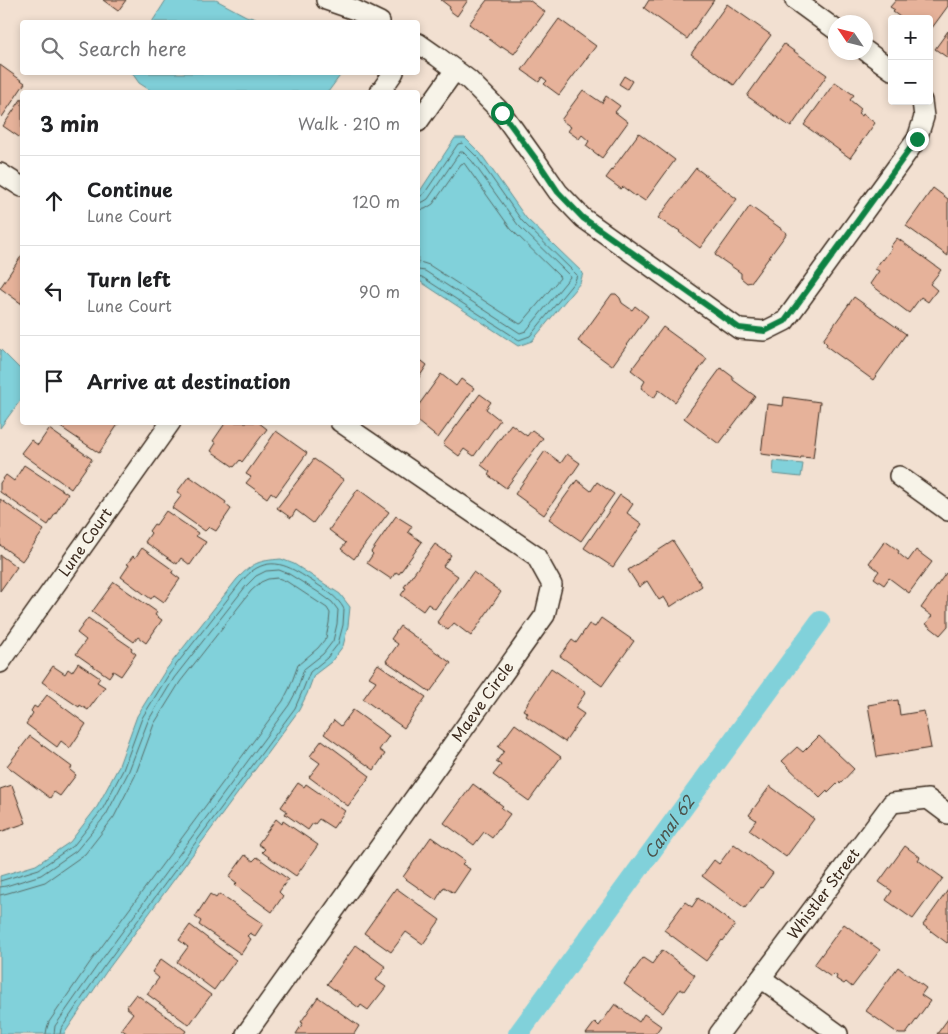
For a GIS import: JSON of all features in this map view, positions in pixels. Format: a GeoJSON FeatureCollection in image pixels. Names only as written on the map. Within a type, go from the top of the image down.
{"type":"FeatureCollection","features":[{"type":"Feature","properties":{"kind":"street"},"geometry":{"type":"LineString","coordinates":[[326,0],[355,10],[376,20]]}},
{"type":"Feature","properties":{"kind":"street"},"geometry":{"type":"LineString","coordinates":[[794,0],[828,24]]}},
{"type":"Feature","properties":{"kind":"street"},"geometry":{"type":"LineString","coordinates":[[420,44],[469,80],[502,113],[558,192],[583,218],[739,328],[765,331],[785,321],[917,139],[924,117],[922,105]]}},
{"type":"Feature","properties":{"kind":"street"},"geometry":{"type":"LineString","coordinates":[[873,56],[888,67]]}},
{"type":"Feature","properties":{"kind":"street"},"geometry":{"type":"LineString","coordinates":[[420,119],[455,70]]}},
{"type":"Feature","properties":{"kind":"street"},"geometry":{"type":"LineString","coordinates":[[381,90],[392,75]]}},
{"type":"Feature","properties":{"kind":"street"},"geometry":{"type":"LineString","coordinates":[[0,173],[20,186]]}},
{"type":"Feature","properties":{"kind":"street","name":"Lune Court"},"geometry":{"type":"LineString","coordinates":[[0,663],[169,425]]}},
{"type":"Feature","properties":{"kind":"street","name":"Maeve Circle"},"geometry":{"type":"LineString","coordinates":[[246,1034],[545,615],[552,585],[536,556],[344,425]]}},
{"type":"Feature","properties":{"kind":"street"},"geometry":{"type":"LineString","coordinates":[[899,476],[948,511]]}},
{"type":"Feature","properties":{"kind":"street","name":"Whistler Street"},"geometry":{"type":"LineString","coordinates":[[719,1034],[892,802],[928,800],[948,814]]}},
{"type":"Feature","properties":{"kind":"street"},"geometry":{"type":"LineString","coordinates":[[761,978],[838,1034]]}},
{"type":"Feature","properties":{"kind":"water"},"geometry":{"type":"Polygon","coordinates":[[[166,0],[216,0],[246,16],[259,20],[153,20],[166,0]]]}},
{"type":"Feature","properties":{"kind":"water"},"geometry":{"type":"Polygon","coordinates":[[[133,75],[341,75],[329,90],[150,90],[139,83],[133,75]]]}},
{"type":"Feature","properties":{"kind":"water"},"geometry":{"type":"Polygon","coordinates":[[[455,138],[465,138],[481,154],[526,218],[583,273],[580,283],[532,341],[518,346],[420,281],[420,191],[455,138]]]}},
{"type":"Feature","properties":{"kind":"water"},"geometry":{"type":"Polygon","coordinates":[[[0,349],[20,369],[20,401],[0,428],[0,349]]]}},
{"type":"Feature","properties":{"kind":"water"},"geometry":{"type":"Polygon","coordinates":[[[774,461],[803,464],[801,477],[773,474],[774,461]]]}},
{"type":"Feature","properties":{"kind":"water"},"geometry":{"type":"Polygon","coordinates":[[[281,559],[294,564],[340,594],[350,607],[343,646],[331,662],[314,675],[299,710],[106,972],[64,1034],[0,1034],[0,876],[36,865],[70,842],[97,807],[118,768],[137,716],[165,671],[243,573],[257,563],[281,559]]]}},
{"type":"Feature","properties":{"kind":"building"},"geometry":{"type":"Polygon","coordinates":[[[103,0],[126,0],[118,11],[103,0]]]}},
{"type":"Feature","properties":{"kind":"building"},"geometry":{"type":"Polygon","coordinates":[[[441,0],[468,0],[457,16],[441,0]]]}},
{"type":"Feature","properties":{"kind":"building"},"geometry":{"type":"Polygon","coordinates":[[[487,0],[529,0],[545,12],[514,54],[502,46],[501,48],[469,24],[487,0]]]}},
{"type":"Feature","properties":{"kind":"building"},"geometry":{"type":"Polygon","coordinates":[[[649,0],[714,0],[687,39],[644,8],[649,0]]]}},
{"type":"Feature","properties":{"kind":"building"},"geometry":{"type":"Polygon","coordinates":[[[896,0],[948,0],[948,6],[933,27],[933,15],[897,15],[893,12],[895,10],[890,7],[896,0]]]}},
{"type":"Feature","properties":{"kind":"building"},"geometry":{"type":"Polygon","coordinates":[[[727,4],[771,35],[734,85],[691,54],[727,4]]]}},
{"type":"Feature","properties":{"kind":"building"},"geometry":{"type":"Polygon","coordinates":[[[559,19],[596,46],[559,95],[544,84],[547,81],[542,77],[539,82],[522,70],[559,19]]]}},
{"type":"Feature","properties":{"kind":"building"},"geometry":{"type":"Polygon","coordinates":[[[948,31],[948,58],[935,49],[948,31]]]}},
{"type":"Feature","properties":{"kind":"building"},"geometry":{"type":"Polygon","coordinates":[[[784,44],[827,75],[791,127],[747,96],[784,44]]]}},
{"type":"Feature","properties":{"kind":"building"},"geometry":{"type":"Polygon","coordinates":[[[0,65],[25,83],[2,117],[0,115],[0,65]]]}},
{"type":"Feature","properties":{"kind":"building"},"geometry":{"type":"Polygon","coordinates":[[[624,76],[632,81],[627,89],[619,84],[624,76]]]}},
{"type":"Feature","properties":{"kind":"building"},"geometry":{"type":"Polygon","coordinates":[[[835,82],[854,95],[850,100],[861,109],[858,113],[862,116],[863,114],[875,123],[850,158],[804,125],[835,82]]]}},
{"type":"Feature","properties":{"kind":"building"},"geometry":{"type":"Polygon","coordinates":[[[583,90],[602,103],[606,96],[620,106],[615,112],[628,122],[602,158],[586,146],[589,141],[582,135],[579,139],[568,131],[571,127],[561,120],[583,90]]]}},
{"type":"Feature","properties":{"kind":"building"},"geometry":{"type":"Polygon","coordinates":[[[20,101],[20,138],[3,126],[20,101]]]}},
{"type":"Feature","properties":{"kind":"building"},"geometry":{"type":"Polygon","coordinates":[[[639,133],[675,160],[645,201],[623,187],[621,189],[606,178],[639,133]]]}},
{"type":"Feature","properties":{"kind":"building"},"geometry":{"type":"Polygon","coordinates":[[[696,168],[737,199],[700,248],[680,231],[658,218],[696,168]]]}},
{"type":"Feature","properties":{"kind":"building"},"geometry":{"type":"Polygon","coordinates":[[[933,188],[948,199],[948,256],[906,226],[933,188]]]}},
{"type":"Feature","properties":{"kind":"building"},"geometry":{"type":"Polygon","coordinates":[[[750,206],[787,233],[751,282],[747,283],[741,278],[741,273],[715,255],[750,206]]]}},
{"type":"Feature","properties":{"kind":"building"},"geometry":{"type":"Polygon","coordinates":[[[897,238],[941,270],[930,284],[937,290],[928,302],[921,297],[909,313],[870,284],[879,271],[875,269],[892,248],[890,247],[897,238]]]}},
{"type":"Feature","properties":{"kind":"building"},"geometry":{"type":"Polygon","coordinates":[[[20,258],[20,303],[0,288],[20,258]]]}},
{"type":"Feature","properties":{"kind":"building"},"geometry":{"type":"Polygon","coordinates":[[[612,294],[616,294],[622,303],[632,310],[635,306],[648,316],[612,366],[578,341],[612,294]]]}},
{"type":"Feature","properties":{"kind":"building"},"geometry":{"type":"Polygon","coordinates":[[[854,297],[906,334],[873,380],[826,346],[827,344],[823,340],[854,297]]]}},
{"type":"Feature","properties":{"kind":"building"},"geometry":{"type":"Polygon","coordinates":[[[663,327],[707,359],[675,402],[659,390],[654,398],[641,388],[645,381],[631,370],[663,327]]]}},
{"type":"Feature","properties":{"kind":"building"},"geometry":{"type":"Polygon","coordinates":[[[420,360],[427,365],[420,376],[420,360]]]}},
{"type":"Feature","properties":{"kind":"building"},"geometry":{"type":"Polygon","coordinates":[[[721,368],[733,377],[733,380],[755,396],[719,444],[684,418],[721,368]]]}},
{"type":"Feature","properties":{"kind":"building"},"geometry":{"type":"Polygon","coordinates":[[[441,374],[456,386],[461,379],[474,388],[438,438],[420,424],[420,403],[441,374]]]}},
{"type":"Feature","properties":{"kind":"building"},"geometry":{"type":"Polygon","coordinates":[[[480,394],[491,402],[486,409],[500,420],[474,456],[464,449],[459,456],[443,444],[480,394]]]}},
{"type":"Feature","properties":{"kind":"building"},"geometry":{"type":"Polygon","coordinates":[[[784,397],[820,402],[813,458],[801,457],[800,459],[761,454],[767,404],[783,406],[784,397]]]}},
{"type":"Feature","properties":{"kind":"building"},"geometry":{"type":"Polygon","coordinates":[[[511,424],[527,436],[532,430],[543,438],[506,488],[488,475],[490,472],[481,465],[511,424]]]}},
{"type":"Feature","properties":{"kind":"building"},"geometry":{"type":"Polygon","coordinates":[[[60,425],[118,425],[99,453],[60,425]]]}},
{"type":"Feature","properties":{"kind":"building"},"geometry":{"type":"Polygon","coordinates":[[[224,425],[262,425],[267,429],[242,462],[240,460],[234,467],[211,451],[216,443],[213,441],[224,425]]]}},
{"type":"Feature","properties":{"kind":"building"},"geometry":{"type":"Polygon","coordinates":[[[49,429],[92,459],[71,489],[21,453],[31,440],[38,445],[49,429]]]}},
{"type":"Feature","properties":{"kind":"building"},"geometry":{"type":"Polygon","coordinates":[[[276,431],[307,453],[276,496],[271,492],[267,498],[246,483],[251,477],[246,474],[276,431]]]}},
{"type":"Feature","properties":{"kind":"building"},"geometry":{"type":"Polygon","coordinates":[[[545,451],[561,463],[567,454],[580,463],[544,515],[515,494],[545,451]]]}},
{"type":"Feature","properties":{"kind":"building"},"geometry":{"type":"Polygon","coordinates":[[[314,459],[344,480],[313,523],[296,510],[291,518],[277,508],[314,459]]]}},
{"type":"Feature","properties":{"kind":"building"},"geometry":{"type":"Polygon","coordinates":[[[24,465],[68,494],[48,525],[0,492],[0,483],[6,475],[14,481],[24,465]]]}},
{"type":"Feature","properties":{"kind":"building"},"geometry":{"type":"Polygon","coordinates":[[[189,476],[226,502],[225,504],[231,509],[216,531],[209,527],[205,531],[172,508],[182,495],[177,492],[189,476]]]}},
{"type":"Feature","properties":{"kind":"building"},"geometry":{"type":"Polygon","coordinates":[[[577,480],[591,491],[597,482],[614,494],[581,541],[549,519],[577,480]]]}},
{"type":"Feature","properties":{"kind":"building"},"geometry":{"type":"Polygon","coordinates":[[[358,489],[389,512],[354,559],[341,549],[346,543],[329,530],[358,489]]]}},
{"type":"Feature","properties":{"kind":"building"},"geometry":{"type":"Polygon","coordinates":[[[620,495],[633,504],[627,513],[642,524],[613,567],[584,548],[620,495]]]}},
{"type":"Feature","properties":{"kind":"building"},"geometry":{"type":"Polygon","coordinates":[[[0,499],[44,530],[22,561],[0,545],[0,499]]]}},
{"type":"Feature","properties":{"kind":"building"},"geometry":{"type":"Polygon","coordinates":[[[166,511],[198,533],[196,536],[206,542],[190,565],[181,558],[177,564],[145,542],[151,533],[149,531],[166,511]]]}},
{"type":"Feature","properties":{"kind":"building"},"geometry":{"type":"Polygon","coordinates":[[[396,516],[412,526],[408,532],[422,542],[399,574],[396,572],[391,579],[367,563],[373,554],[371,552],[396,516]]]}},
{"type":"Feature","properties":{"kind":"building"},"geometry":{"type":"Polygon","coordinates":[[[673,541],[702,586],[670,607],[664,597],[659,600],[647,581],[639,587],[628,570],[673,541]]]}},
{"type":"Feature","properties":{"kind":"building"},"geometry":{"type":"Polygon","coordinates":[[[885,541],[899,551],[898,553],[908,561],[916,550],[932,562],[909,593],[889,578],[884,585],[874,578],[879,571],[869,563],[885,541]]]}},
{"type":"Feature","properties":{"kind":"building"},"geometry":{"type":"Polygon","coordinates":[[[435,544],[451,555],[443,566],[458,576],[435,609],[428,604],[423,611],[401,595],[406,588],[404,587],[435,544]]]}},
{"type":"Feature","properties":{"kind":"building"},"geometry":{"type":"Polygon","coordinates":[[[142,548],[173,570],[172,573],[180,579],[164,602],[154,595],[151,599],[121,577],[129,565],[127,564],[133,556],[135,558],[142,548]]]}},
{"type":"Feature","properties":{"kind":"building"},"geometry":{"type":"Polygon","coordinates":[[[0,555],[17,567],[0,591],[0,555]]]}},
{"type":"Feature","properties":{"kind":"building"},"geometry":{"type":"Polygon","coordinates":[[[473,572],[501,592],[471,636],[454,623],[448,630],[437,622],[473,572]]]}},
{"type":"Feature","properties":{"kind":"building"},"geometry":{"type":"Polygon","coordinates":[[[946,573],[948,574],[948,626],[940,635],[926,624],[932,616],[921,608],[946,573]]]}},
{"type":"Feature","properties":{"kind":"building"},"geometry":{"type":"Polygon","coordinates":[[[114,582],[157,612],[155,615],[162,620],[146,643],[138,637],[134,642],[92,612],[114,582]]]}},
{"type":"Feature","properties":{"kind":"building"},"geometry":{"type":"Polygon","coordinates":[[[88,618],[132,648],[131,650],[136,654],[121,676],[113,671],[109,677],[76,654],[86,640],[77,633],[88,618]]]}},
{"type":"Feature","properties":{"kind":"building"},"geometry":{"type":"Polygon","coordinates":[[[601,618],[634,641],[602,686],[560,656],[572,640],[576,643],[589,624],[595,627],[601,618]]]}},
{"type":"Feature","properties":{"kind":"building"},"geometry":{"type":"Polygon","coordinates":[[[400,626],[451,663],[430,692],[386,661],[398,644],[391,639],[400,626]]]}},
{"type":"Feature","properties":{"kind":"building"},"geometry":{"type":"Polygon","coordinates":[[[78,663],[100,678],[97,682],[105,687],[88,710],[80,705],[79,707],[42,682],[53,666],[65,674],[68,669],[72,672],[78,663]]]}},
{"type":"Feature","properties":{"kind":"building"},"geometry":{"type":"Polygon","coordinates":[[[378,664],[426,697],[404,728],[363,699],[376,681],[369,677],[378,664]]]}},
{"type":"Feature","properties":{"kind":"building"},"geometry":{"type":"Polygon","coordinates":[[[551,668],[586,692],[575,708],[584,714],[565,742],[526,716],[528,713],[523,710],[551,668]]]}},
{"type":"Feature","properties":{"kind":"building"},"geometry":{"type":"Polygon","coordinates":[[[47,695],[86,724],[70,748],[61,741],[57,747],[26,724],[33,713],[31,711],[34,706],[37,708],[47,695]]]}},
{"type":"Feature","properties":{"kind":"building"},"geometry":{"type":"Polygon","coordinates":[[[898,700],[900,715],[924,711],[931,748],[877,757],[868,705],[898,700]]]}},
{"type":"Feature","properties":{"kind":"building"},"geometry":{"type":"Polygon","coordinates":[[[353,710],[389,736],[379,750],[385,754],[374,770],[324,734],[334,720],[341,726],[353,710]]]}},
{"type":"Feature","properties":{"kind":"building"},"geometry":{"type":"Polygon","coordinates":[[[515,724],[561,757],[529,801],[493,775],[501,765],[496,762],[504,751],[498,747],[515,724]]]}},
{"type":"Feature","properties":{"kind":"building"},"geometry":{"type":"Polygon","coordinates":[[[30,736],[72,767],[70,770],[76,775],[60,796],[54,792],[50,798],[7,766],[30,736]]]}},
{"type":"Feature","properties":{"kind":"building"},"geometry":{"type":"Polygon","coordinates":[[[819,736],[854,769],[840,784],[839,782],[820,798],[782,761],[797,747],[803,752],[819,736]]]}},
{"type":"Feature","properties":{"kind":"building"},"geometry":{"type":"Polygon","coordinates":[[[322,740],[370,776],[348,806],[309,777],[320,763],[310,756],[322,740]]]}},
{"type":"Feature","properties":{"kind":"building"},"geometry":{"type":"Polygon","coordinates":[[[298,783],[304,787],[306,784],[345,811],[333,828],[319,819],[308,830],[285,814],[287,811],[281,807],[298,783]]]}},
{"type":"Feature","properties":{"kind":"building"},"geometry":{"type":"Polygon","coordinates":[[[473,784],[503,806],[501,808],[510,814],[492,838],[484,832],[474,845],[444,823],[473,784]]]}},
{"type":"Feature","properties":{"kind":"building"},"geometry":{"type":"Polygon","coordinates":[[[12,785],[26,823],[0,832],[0,789],[12,785]]]}},
{"type":"Feature","properties":{"kind":"building"},"geometry":{"type":"Polygon","coordinates":[[[770,786],[814,819],[786,857],[749,830],[756,820],[749,815],[770,786]]]}},
{"type":"Feature","properties":{"kind":"building"},"geometry":{"type":"Polygon","coordinates":[[[276,819],[282,824],[283,821],[318,845],[296,876],[262,852],[265,849],[258,844],[276,819]]]}},
{"type":"Feature","properties":{"kind":"building"},"geometry":{"type":"Polygon","coordinates":[[[431,837],[465,861],[462,864],[470,869],[454,893],[444,887],[436,900],[403,877],[431,837]]]}},
{"type":"Feature","properties":{"kind":"building"},"geometry":{"type":"Polygon","coordinates":[[[734,844],[773,873],[745,908],[702,876],[714,860],[719,864],[734,844]]]}},
{"type":"Feature","properties":{"kind":"building"},"geometry":{"type":"Polygon","coordinates":[[[905,846],[920,857],[918,860],[943,878],[913,919],[886,900],[892,891],[879,882],[905,846]]]}},
{"type":"Feature","properties":{"kind":"building"},"geometry":{"type":"Polygon","coordinates":[[[245,855],[253,861],[257,857],[288,879],[279,892],[283,896],[272,912],[235,885],[237,883],[229,877],[245,855]]]}},
{"type":"Feature","properties":{"kind":"building"},"geometry":{"type":"Polygon","coordinates":[[[396,888],[440,920],[423,944],[406,932],[391,952],[364,933],[396,888]]]}},
{"type":"Feature","properties":{"kind":"building"},"geometry":{"type":"Polygon","coordinates":[[[948,890],[948,942],[947,943],[923,925],[948,890]]]}},
{"type":"Feature","properties":{"kind":"building"},"geometry":{"type":"Polygon","coordinates":[[[210,894],[216,898],[219,894],[263,924],[255,936],[250,933],[247,936],[251,939],[241,954],[199,925],[201,921],[195,917],[210,894]]]}},
{"type":"Feature","properties":{"kind":"building"},"geometry":{"type":"Polygon","coordinates":[[[698,898],[735,925],[706,961],[664,930],[685,902],[692,907],[698,898]]]}},
{"type":"Feature","properties":{"kind":"building"},"geometry":{"type":"Polygon","coordinates":[[[844,924],[880,950],[852,987],[846,982],[844,984],[836,979],[837,976],[834,974],[831,977],[814,965],[844,924]]]}},
{"type":"Feature","properties":{"kind":"building"},"geometry":{"type":"Polygon","coordinates":[[[190,925],[236,960],[214,990],[177,962],[188,947],[179,940],[190,925]]]}},
{"type":"Feature","properties":{"kind":"building"},"geometry":{"type":"Polygon","coordinates":[[[356,945],[386,967],[376,980],[386,987],[368,1010],[361,1005],[359,1008],[327,984],[356,945]]]}},
{"type":"Feature","properties":{"kind":"building"},"geometry":{"type":"Polygon","coordinates":[[[662,950],[695,975],[684,991],[680,989],[663,1013],[624,984],[643,958],[652,964],[662,950]]]}},
{"type":"Feature","properties":{"kind":"building"},"geometry":{"type":"Polygon","coordinates":[[[161,959],[211,995],[189,1025],[147,994],[159,978],[152,972],[161,959]]]}},
{"type":"Feature","properties":{"kind":"building"},"geometry":{"type":"Polygon","coordinates":[[[898,967],[926,988],[921,995],[930,1001],[906,1034],[899,1034],[866,1011],[898,967]]]}},
{"type":"Feature","properties":{"kind":"building"},"geometry":{"type":"Polygon","coordinates":[[[136,994],[186,1031],[184,1034],[128,1034],[121,1029],[133,1013],[126,1007],[136,994]]]}},
{"type":"Feature","properties":{"kind":"building"},"geometry":{"type":"Polygon","coordinates":[[[318,997],[359,1026],[354,1034],[296,1034],[303,1023],[301,1022],[318,997]]]}},
{"type":"Feature","properties":{"kind":"building"},"geometry":{"type":"Polygon","coordinates":[[[615,1004],[639,1022],[644,1014],[661,1026],[655,1034],[586,1034],[595,1022],[599,1026],[615,1004]]]}},
{"type":"Feature","properties":{"kind":"building"},"geometry":{"type":"Polygon","coordinates":[[[948,1019],[948,1034],[937,1034],[948,1019]]]}},
{"type":"Feature","properties":{"kind":"waterway","name":"Canal 62"},"geometry":{"type":"LineString","coordinates":[[518,1034],[820,621]]}},
{"type":"Feature","properties":{"kind":"route"},"geometry":{"type":"LineString","coordinates":[[502,113],[558,192],[583,218],[739,328],[765,331],[785,321],[917,139]]}}]}
